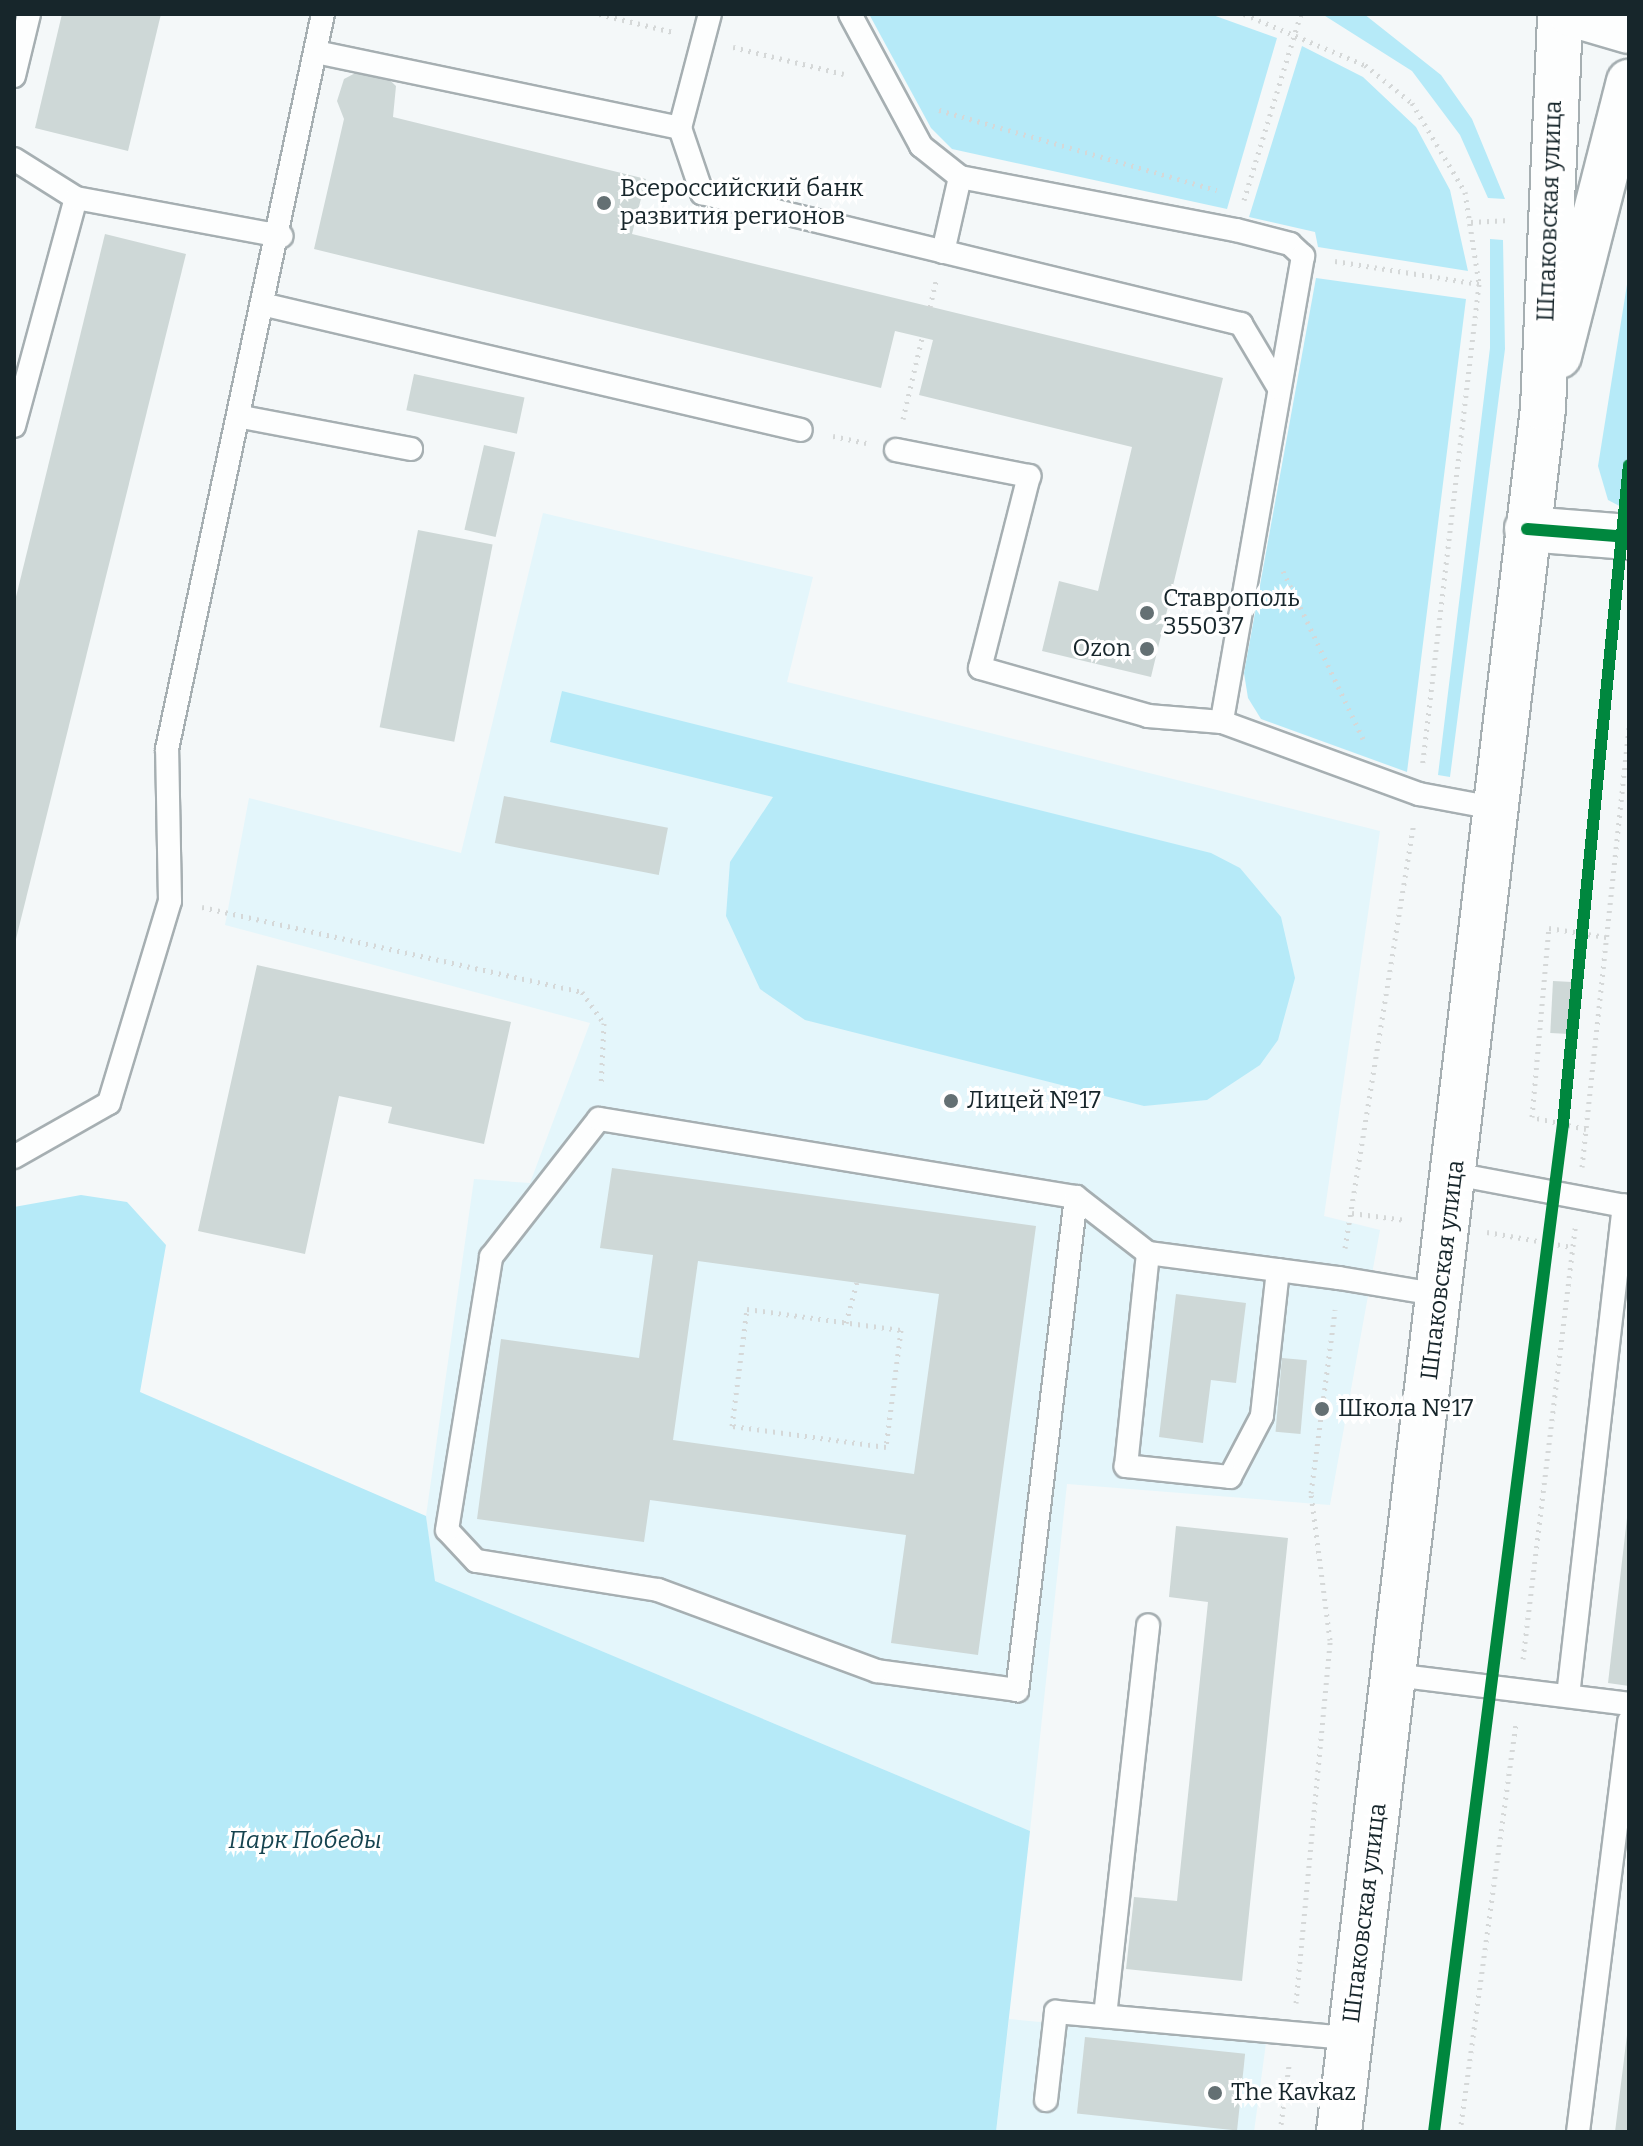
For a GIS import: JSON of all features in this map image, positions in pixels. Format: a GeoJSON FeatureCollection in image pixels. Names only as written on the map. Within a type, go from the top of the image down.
{"type":"FeatureCollection","features":[{"type":"Feature","properties":{"kind":"main road","name":"Шпаковская улица"},"geometry":{"type":"LineString","coordinates":[[1339,2132],[1441,1295],[1494,808],[1543,408],[1560,14]]}},
{"type":"Feature","properties":{"kind":"main road"},"geometry":{"type":"LineString","coordinates":[[1571,14],[1629,31]]}},
{"type":"Feature","properties":{"kind":"main road","name":"Шпаковская улица"},"geometry":{"type":"LineString","coordinates":[[1543,408],[1596,230],[1629,82]]}},
{"type":"Feature","properties":{"kind":"main road"},"geometry":{"type":"LineString","coordinates":[[1527,529],[1629,537]]}},
{"type":"Feature","properties":{"kind":"lane"},"geometry":{"type":"LineString","coordinates":[[14,76],[29,14]]}},
{"type":"Feature","properties":{"kind":"lane"},"geometry":{"type":"LineString","coordinates":[[14,1157],[109,1103],[170,901],[167,749],[282,236],[323,14]]}},
{"type":"Feature","properties":{"kind":"lane"},"geometry":{"type":"LineString","coordinates":[[710,14],[680,128],[702,193],[1241,324],[1279,388]]}},
{"type":"Feature","properties":{"kind":"lane"},"geometry":{"type":"LineString","coordinates":[[850,14],[921,146],[960,177],[1236,230],[1290,244],[1303,256],[1222,722]]}},
{"type":"Feature","properties":{"kind":"lane"},"geometry":{"type":"LineString","coordinates":[[316,52],[680,128]]}},
{"type":"Feature","properties":{"kind":"lane"},"geometry":{"type":"LineString","coordinates":[[14,159],[76,198],[282,236]]}},
{"type":"Feature","properties":{"kind":"lane"},"geometry":{"type":"LineString","coordinates":[[943,252],[960,177]]}},
{"type":"Feature","properties":{"kind":"lane"},"geometry":{"type":"LineString","coordinates":[[14,426],[76,198]]}},
{"type":"Feature","properties":{"kind":"lane"},"geometry":{"type":"LineString","coordinates":[[266,305],[801,430]]}},
{"type":"Feature","properties":{"kind":"lane"},"geometry":{"type":"LineString","coordinates":[[242,417],[411,449]]}},
{"type":"Feature","properties":{"kind":"lane"},"geometry":{"type":"LineString","coordinates":[[896,450],[1029,476],[980,668],[1148,716],[1222,722],[1419,794],[1494,808]]}},
{"type":"Feature","properties":{"kind":"lane"},"geometry":{"type":"LineString","coordinates":[[1076,1197],[1017,1690],[877,1671],[658,1590],[476,1561],[447,1530],[491,1257],[599,1119],[1076,1197],[1148,1253],[1441,1295]]}},
{"type":"Feature","properties":{"kind":"lane"},"geometry":{"type":"LineString","coordinates":[[1455,1174],[1626,1206],[1568,1696]]}},
{"type":"Feature","properties":{"kind":"lane"},"geometry":{"type":"LineString","coordinates":[[1148,1253],[1126,1466],[1230,1477],[1262,1416],[1278,1270]]}},
{"type":"Feature","properties":{"kind":"lane"},"geometry":{"type":"LineString","coordinates":[[1105,2016],[1148,1625]]}},
{"type":"Feature","properties":{"kind":"lane"},"geometry":{"type":"LineString","coordinates":[[1394,1675],[1519,1693],[1629,1704]]}},
{"type":"Feature","properties":{"kind":"lane"},"geometry":{"type":"LineString","coordinates":[[1578,2132],[1629,1721]]}},
{"type":"Feature","properties":{"kind":"lane"},"geometry":{"type":"LineString","coordinates":[[1046,2100],[1056,2012],[1350,2038]]}},
{"type":"Feature","properties":{"kind":"path"},"geometry":{"type":"LineString","coordinates":[[1244,14],[1295,32],[1365,65],[1412,103],[1442,143],[1465,192],[1479,284],[1419,794],[1339,1278],[1311,1493],[1330,1640],[1293,2034],[1280,2132]]}},
{"type":"Feature","properties":{"kind":"path"},"geometry":{"type":"LineString","coordinates":[[1236,230],[1301,14]]}},
{"type":"Feature","properties":{"kind":"path"},"geometry":{"type":"LineString","coordinates":[[1303,256],[1479,284]]}},
{"type":"Feature","properties":{"kind":"path"},"geometry":{"type":"LineString","coordinates":[[801,430],[896,450],[922,338]]}},
{"type":"Feature","properties":{"kind":"path"},"geometry":{"type":"LineString","coordinates":[[1257,516],[1365,745]]}},
{"type":"Feature","properties":{"kind":"path"},"geometry":{"type":"LineString","coordinates":[[1460,2132],[1519,1693],[1579,1195],[1629,726]]}},
{"type":"Feature","properties":{"kind":"path"},"geometry":{"type":"LineString","coordinates":[[1410,765],[1422,767]]}},
{"type":"Feature","properties":{"kind":"path"},"geometry":{"type":"LineString","coordinates":[[170,901],[582,992],[604,1023],[599,1119]]}},
{"type":"Feature","properties":{"kind":"path"},"geometry":{"type":"LineString","coordinates":[[1580,949],[1583,917]]}},
{"type":"Feature","properties":{"kind":"path"},"geometry":{"type":"LineString","coordinates":[[1586,1129],[1532,1117],[1549,928],[1606,937]]}},
{"type":"Feature","properties":{"kind":"path"},"geometry":{"type":"LineString","coordinates":[[1561,1140],[1565,1108]]}},
{"type":"Feature","properties":{"kind":"path"},"geometry":{"type":"LineString","coordinates":[[1546,1265],[1551,1218]]}},
{"type":"Feature","properties":{"kind":"path"},"geometry":{"type":"LineString","coordinates":[[846,1323],[857,1282]]}},
{"type":"Feature","properties":{"kind":"path"},"geometry":{"type":"LineString","coordinates":[[747,1309],[846,1323],[901,1330],[886,1447],[732,1426],[747,1309]]}},
{"type":"Feature","properties":{"kind":"shaded area","name":"Лицей №17"},"geometry":{"type":"Polygon","coordinates":[[[543,513],[813,577],[787,682],[1380,831],[1324,1216],[1380,1230],[1330,1505],[1067,1484],[1030,1831],[434,1581],[426,1516],[474,1179],[530,1183],[590,1023],[225,925],[249,798],[461,853],[543,513]]]}},
{"type":"Feature","properties":{"kind":"shaded area"},"geometry":{"type":"Polygon","coordinates":[[[1009,2019],[1266,2043],[1254,2132],[996,2132],[1009,2019]]]}},
{"type":"Feature","properties":{"kind":"green space"},"geometry":{"type":"Polygon","coordinates":[[[869,14],[1210,14],[1277,38],[1227,209],[952,149],[931,128],[869,14]]]}},
{"type":"Feature","properties":{"kind":"green space"},"geometry":{"type":"Polygon","coordinates":[[[1322,14],[1364,14],[1441,75],[1472,119],[1505,199],[1488,198],[1460,135],[1412,71],[1322,14]]]}},
{"type":"Feature","properties":{"kind":"green space"},"geometry":{"type":"Polygon","coordinates":[[[1302,46],[1363,77],[1416,127],[1450,190],[1468,271],[1318,247],[1315,232],[1249,217],[1302,46]]]}},
{"type":"Feature","properties":{"kind":"green space"},"geometry":{"type":"Polygon","coordinates":[[[1490,239],[1503,240],[1505,349],[1450,777],[1438,775],[1490,348],[1490,239]]]}},
{"type":"Feature","properties":{"kind":"green space"},"geometry":{"type":"Polygon","coordinates":[[[1629,272],[1629,511],[1608,500],[1598,466],[1629,272]]]}},
{"type":"Feature","properties":{"kind":"green space"},"geometry":{"type":"Polygon","coordinates":[[[1316,278],[1466,299],[1407,772],[1261,719],[1248,698],[1244,673],[1316,278]]]}},
{"type":"Feature","properties":{"kind":"green space"},"geometry":{"type":"Polygon","coordinates":[[[562,691],[1211,853],[1240,868],[1281,917],[1295,978],[1278,1040],[1260,1065],[1207,1100],[1144,1106],[805,1020],[760,989],[726,916],[730,862],[773,797],[550,742],[562,691]]]}},
{"type":"Feature","properties":{"kind":"green space","name":"Парк Победы"},"geometry":{"type":"Polygon","coordinates":[[[81,1195],[127,1202],[166,1245],[140,1392],[426,1516],[435,1581],[1030,1831],[996,2132],[14,2132],[14,1207],[81,1195]]]}},
{"type":"Feature","properties":{"kind":"building"},"geometry":{"type":"Polygon","coordinates":[[[62,14],[161,14],[128,151],[35,128],[62,14]]]}},
{"type":"Feature","properties":{"kind":"building"},"geometry":{"type":"Polygon","coordinates":[[[363,69],[382,73],[396,86],[393,117],[646,179],[632,234],[1223,378],[1151,677],[1042,651],[1059,581],[1098,591],[1132,447],[919,395],[933,340],[895,331],[881,388],[314,249],[344,119],[337,101],[344,79],[363,69]]]}},
{"type":"Feature","properties":{"kind":"building"},"geometry":{"type":"Polygon","coordinates":[[[105,234],[186,254],[14,947],[14,605],[105,234]]]}},
{"type":"Feature","properties":{"kind":"building"},"geometry":{"type":"Polygon","coordinates":[[[414,374],[525,397],[517,434],[406,410],[414,374]]]}},
{"type":"Feature","properties":{"kind":"building"},"geometry":{"type":"Polygon","coordinates":[[[484,445],[515,452],[496,537],[464,530],[484,445]]]}},
{"type":"Feature","properties":{"kind":"building"},"geometry":{"type":"Polygon","coordinates":[[[418,530],[493,545],[454,742],[380,727],[418,530]]]}},
{"type":"Feature","properties":{"kind":"building"},"geometry":{"type":"Polygon","coordinates":[[[504,796],[668,828],[659,875],[495,843],[504,796]]]}},
{"type":"Feature","properties":{"kind":"building"},"geometry":{"type":"Polygon","coordinates":[[[257,965],[511,1022],[484,1144],[388,1123],[392,1107],[339,1096],[305,1254],[198,1231],[257,965]]]}},
{"type":"Feature","properties":{"kind":"building"},"geometry":{"type":"Polygon","coordinates":[[[1553,981],[1572,982],[1569,1034],[1550,1033],[1553,981]]]}},
{"type":"Feature","properties":{"kind":"building"},"geometry":{"type":"Polygon","coordinates":[[[612,1168],[1036,1226],[978,1655],[891,1643],[906,1535],[650,1500],[644,1542],[477,1519],[501,1339],[639,1358],[653,1255],[600,1248],[612,1168]],[[698,1261],[673,1440],[914,1474],[939,1294],[698,1261]]]}},
{"type":"Feature","properties":{"kind":"building"},"geometry":{"type":"Polygon","coordinates":[[[1176,1294],[1246,1303],[1236,1383],[1211,1380],[1203,1443],[1159,1437],[1176,1294]]]}},
{"type":"Feature","properties":{"kind":"building"},"geometry":{"type":"Polygon","coordinates":[[[1282,1358],[1307,1360],[1300,1434],[1276,1432],[1282,1358]]]}},
{"type":"Feature","properties":{"kind":"building"},"geometry":{"type":"Polygon","coordinates":[[[1629,1518],[1629,1686],[1608,1683],[1629,1518]]]}},
{"type":"Feature","properties":{"kind":"building"},"geometry":{"type":"Polygon","coordinates":[[[1176,1526],[1288,1538],[1242,1981],[1126,1969],[1134,1897],[1177,1901],[1208,1602],[1169,1597],[1176,1526]]]}},
{"type":"Feature","properties":{"kind":"building"},"geometry":{"type":"Polygon","coordinates":[[[1627,2035],[1629,2132],[1615,2132],[1627,2035]]]}},
{"type":"Feature","properties":{"kind":"building"},"geometry":{"type":"Polygon","coordinates":[[[1085,2037],[1245,2054],[1237,2130],[1077,2114],[1085,2037]]]}},
{"type":"Feature","properties":{"kind":"cycle path"},"geometry":{"type":"LineString","coordinates":[[1434,2132],[1563,1124],[1629,465]]}},
{"type":"Feature","properties":{"kind":"cycle path"},"geometry":{"type":"LineString","coordinates":[[1527,529],[1629,537]]}},
{"type":"Feature","properties":{"kind":"place","name":"Всероссийский банк развития регионов"},"geometry":{"type":"Point","coordinates":[604,203]}},
{"type":"Feature","properties":{"kind":"place","name":"Ставрополь 355037"},"geometry":{"type":"Point","coordinates":[1147,613]}},
{"type":"Feature","properties":{"kind":"place","name":"Ozon"},"geometry":{"type":"Point","coordinates":[1147,649]}},
{"type":"Feature","properties":{"kind":"place","name":"Лицей №17"},"geometry":{"type":"Point","coordinates":[951,1101]}},
{"type":"Feature","properties":{"kind":"place","name":"Школа №17"},"geometry":{"type":"Point","coordinates":[1322,1409]}},
{"type":"Feature","properties":{"kind":"place","name":"The Kavkaz"},"geometry":{"type":"Point","coordinates":[1215,2093]}}]}
